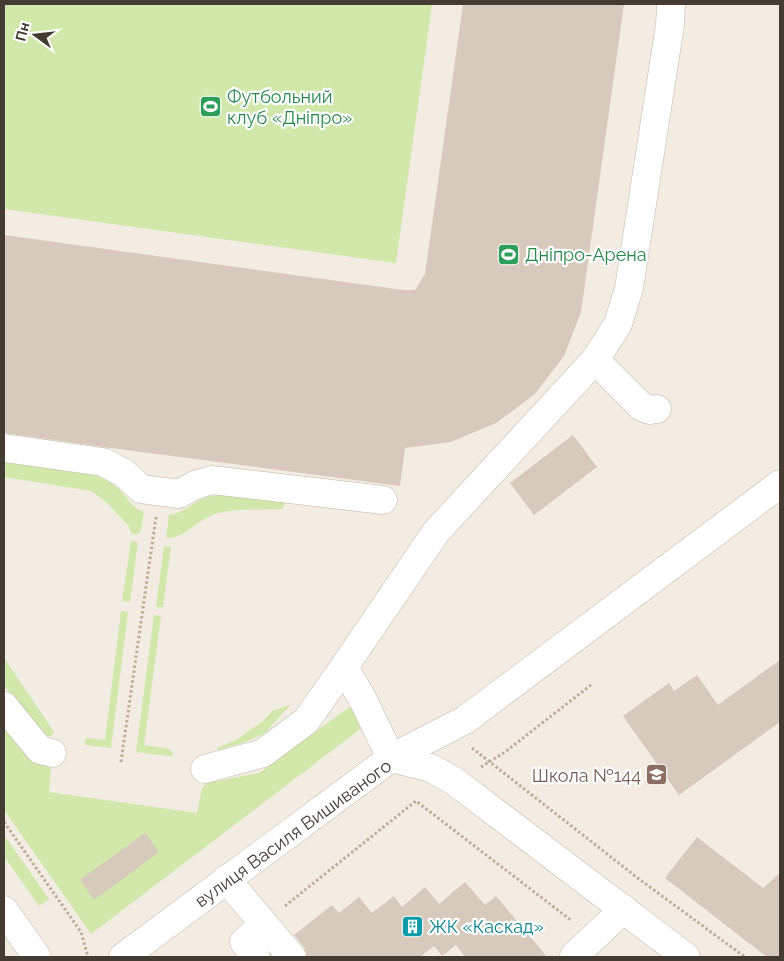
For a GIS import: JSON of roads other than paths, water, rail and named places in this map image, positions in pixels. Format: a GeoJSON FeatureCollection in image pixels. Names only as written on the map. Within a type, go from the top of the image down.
{"type":"FeatureCollection","features":[{"type":"Feature","properties":{"kind":"street"},"geometry":{"type":"LineString","coordinates":[[206,769],[263,753],[306,722],[436,532],[595,360],[618,324],[629,288],[670,26],[671,4]]}},
{"type":"Feature","properties":{"kind":"street"},"geometry":{"type":"LineString","coordinates":[[595,360],[642,407],[649,410],[657,409]]}},
{"type":"Feature","properties":{"kind":"street"},"geometry":{"type":"LineString","coordinates":[[4,448],[103,462],[124,473],[141,489],[179,494],[195,485],[212,480],[383,500]]}},
{"type":"Feature","properties":{"kind":"street"},"geometry":{"type":"LineString","coordinates":[[344,668],[363,700],[391,758],[465,720],[780,484]]}},
{"type":"Feature","properties":{"kind":"street"},"geometry":{"type":"LineString","coordinates":[[4,706],[40,750],[52,753]]}},
{"type":"Feature","properties":{"kind":"street","name":"вулиця Василя Вишиваного"},"geometry":{"type":"LineString","coordinates":[[122,957],[391,758],[431,768],[454,781],[686,957]]}},
{"type":"Feature","properties":{"kind":"street"},"geometry":{"type":"LineString","coordinates":[[226,879],[292,957]]}},
{"type":"Feature","properties":{"kind":"street"},"geometry":{"type":"LineString","coordinates":[[584,947],[624,909]]}},
{"type":"Feature","properties":{"kind":"street"},"geometry":{"type":"LineString","coordinates":[[4,910],[37,957]]}},
{"type":"Feature","properties":{"kind":"street"},"geometry":{"type":"LineString","coordinates":[[256,957],[244,942],[264,924]]}},
{"type":"Feature","properties":{"kind":"place","name":"Футбольний клуб «Дніпро»"},"geometry":{"type":"Point","coordinates":[211,106]}},
{"type":"Feature","properties":{"kind":"place","name":"Дніпро-Арена"},"geometry":{"type":"Point","coordinates":[509,254]}},
{"type":"Feature","properties":{"kind":"place","name":"Школа №144"},"geometry":{"type":"Point","coordinates":[657,775]}},
{"type":"Feature","properties":{"kind":"place","name":"ЖК «Каскад»"},"geometry":{"type":"Point","coordinates":[413,926]}}]}
